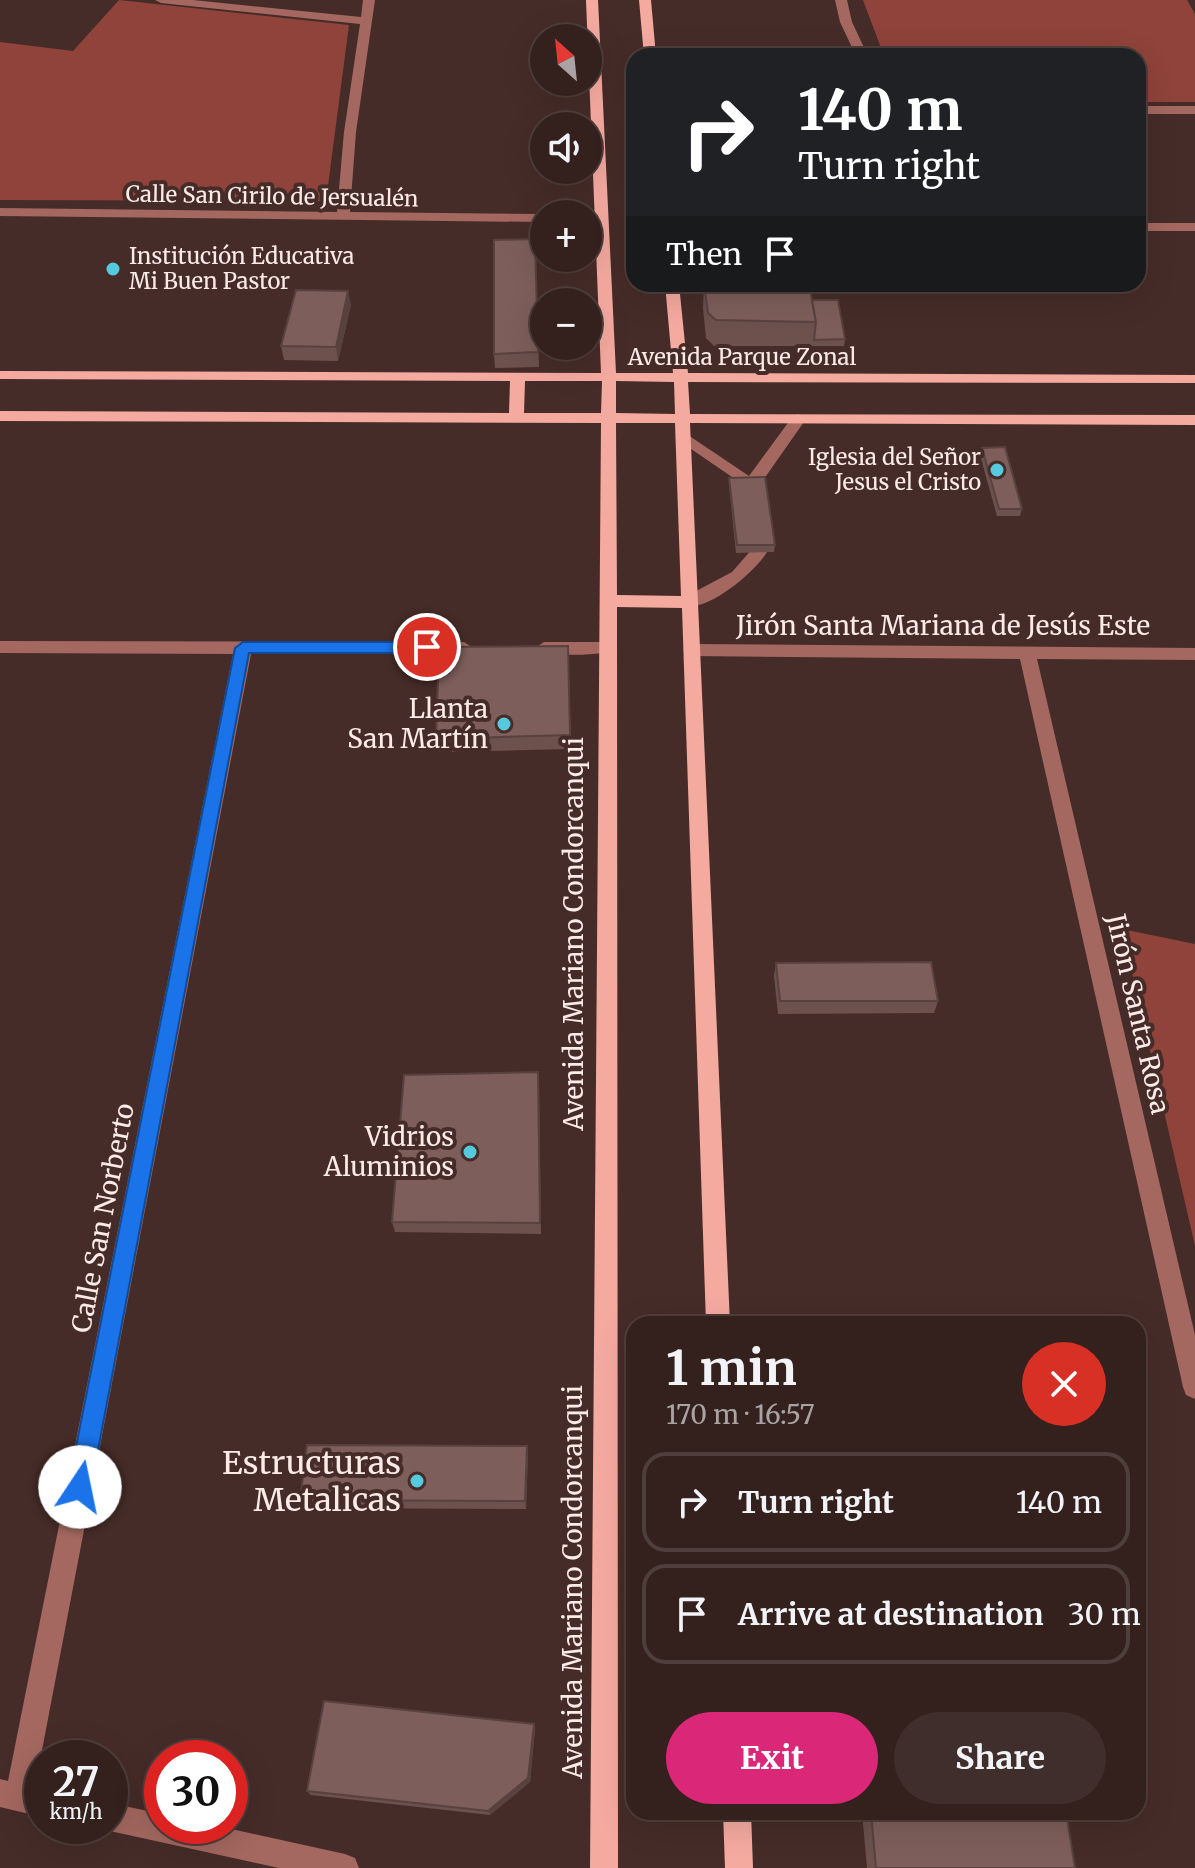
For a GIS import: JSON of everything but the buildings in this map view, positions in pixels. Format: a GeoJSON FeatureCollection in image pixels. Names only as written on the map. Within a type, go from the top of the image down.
{"type":"FeatureCollection","features":[{"type":"Feature","properties":{"kind":"main road","name":"Avenida Mariano Condorcanqui"},"geometry":{"type":"LineString","coordinates":[[592,0],[595,200]]}},
{"type":"Feature","properties":{"kind":"main road"},"geometry":{"type":"LineString","coordinates":[[645,0],[649,48]]}},
{"type":"Feature","properties":{"kind":"main road","name":"Avenida Mariano Condorcanqui"},"geometry":{"type":"LineString","coordinates":[[600,272],[609,379],[604,1868]]}},
{"type":"Feature","properties":{"kind":"main road"},"geometry":{"type":"LineString","coordinates":[[673,292],[681,379],[718,1316]]}},
{"type":"Feature","properties":{"kind":"main road","name":"Avenida Parque Zonal"},"geometry":{"type":"LineString","coordinates":[[0,375],[1195,379]]}},
{"type":"Feature","properties":{"kind":"main road"},"geometry":{"type":"LineString","coordinates":[[516,418],[518,378]]}},
{"type":"Feature","properties":{"kind":"main road"},"geometry":{"type":"LineString","coordinates":[[0,416],[609,418],[682,428],[798,419],[1195,420]]}},
{"type":"Feature","properties":{"kind":"main road"},"geometry":{"type":"LineString","coordinates":[[607,601],[689,602]]}},
{"type":"Feature","properties":{"kind":"main road"},"geometry":{"type":"LineString","coordinates":[[737,1820],[739,1868]]}},
{"type":"Feature","properties":{"kind":"street"},"geometry":{"type":"LineString","coordinates":[[161,0],[364,21]]}},
{"type":"Feature","properties":{"kind":"street"},"geometry":{"type":"LineString","coordinates":[[343,218],[364,21],[369,0]]}},
{"type":"Feature","properties":{"kind":"street"},"geometry":{"type":"LineString","coordinates":[[841,0],[846,22],[858,48]]}},
{"type":"Feature","properties":{"kind":"street"},"geometry":{"type":"LineString","coordinates":[[1146,110],[1195,110]]}},
{"type":"Feature","properties":{"kind":"street","name":"Calle San Cirilo de Jersualén"},"geometry":{"type":"LineString","coordinates":[[0,212],[530,218]]}},
{"type":"Feature","properties":{"kind":"street"},"geometry":{"type":"LineString","coordinates":[[1146,227],[1195,227]]}},
{"type":"Feature","properties":{"kind":"street"},"geometry":{"type":"LineString","coordinates":[[682,428],[751,485],[798,419]]}},
{"type":"Feature","properties":{"kind":"street"},"geometry":{"type":"LineString","coordinates":[[689,602],[738,576],[752,565],[759,552]]}},
{"type":"Feature","properties":{"kind":"street"},"geometry":{"type":"LineString","coordinates":[[0,647],[487,648]]}},
{"type":"Feature","properties":{"kind":"street","name":"Calle San Norberto"},"geometry":{"type":"LineString","coordinates":[[20,1798],[243,648]]}},
{"type":"Feature","properties":{"kind":"street"},"geometry":{"type":"LineString","coordinates":[[532,648],[607,648]]}},
{"type":"Feature","properties":{"kind":"street","name":"Jirón Santa Mariana de Jesús Este"},"geometry":{"type":"LineString","coordinates":[[692,650],[1195,654]]}},
{"type":"Feature","properties":{"kind":"street","name":"Jirón Santa Rosa"},"geometry":{"type":"LineString","coordinates":[[1027,653],[1195,1387]]}},
{"type":"Feature","properties":{"kind":"street"},"geometry":{"type":"LineString","coordinates":[[128,1821],[345,1868]]}},
{"type":"Feature","properties":{"kind":"shaded area"},"geometry":{"type":"Polygon","coordinates":[[[119,0],[349,25],[326,201],[0,200],[0,42],[73,51],[119,0]]]}},
{"type":"Feature","properties":{"kind":"shaded area"},"geometry":{"type":"Polygon","coordinates":[[[863,0],[1187,0],[1195,14],[1195,102],[1146,102],[1146,48],[881,48],[863,0]]]}},
{"type":"Feature","properties":{"kind":"shaded area"},"geometry":{"type":"Polygon","coordinates":[[[1122,929],[1195,944],[1195,1246],[1122,929]]]}},
{"type":"Feature","properties":{"kind":"place","name":"Institución Educativa Mi Buen Pastor"},"geometry":{"type":"Point","coordinates":[113,269]}},
{"type":"Feature","properties":{"kind":"place","name":"Iglesia del Señor Jesus el Cristo"},"geometry":{"type":"Point","coordinates":[997,470]}},
{"type":"Feature","properties":{"kind":"place","name":"Llanta San Martín"},"geometry":{"type":"Point","coordinates":[504,724]}},
{"type":"Feature","properties":{"kind":"place","name":"Vidrios Aluminios"},"geometry":{"type":"Point","coordinates":[470,1152]}},
{"type":"Feature","properties":{"kind":"place","name":"Estructuras Metalicas"},"geometry":{"type":"Point","coordinates":[417,1481]}},
{"type":"Feature","properties":{"kind":"route"},"geometry":{"type":"LineString","coordinates":[[80,1487],[243,648],[427,647]]}}]}
